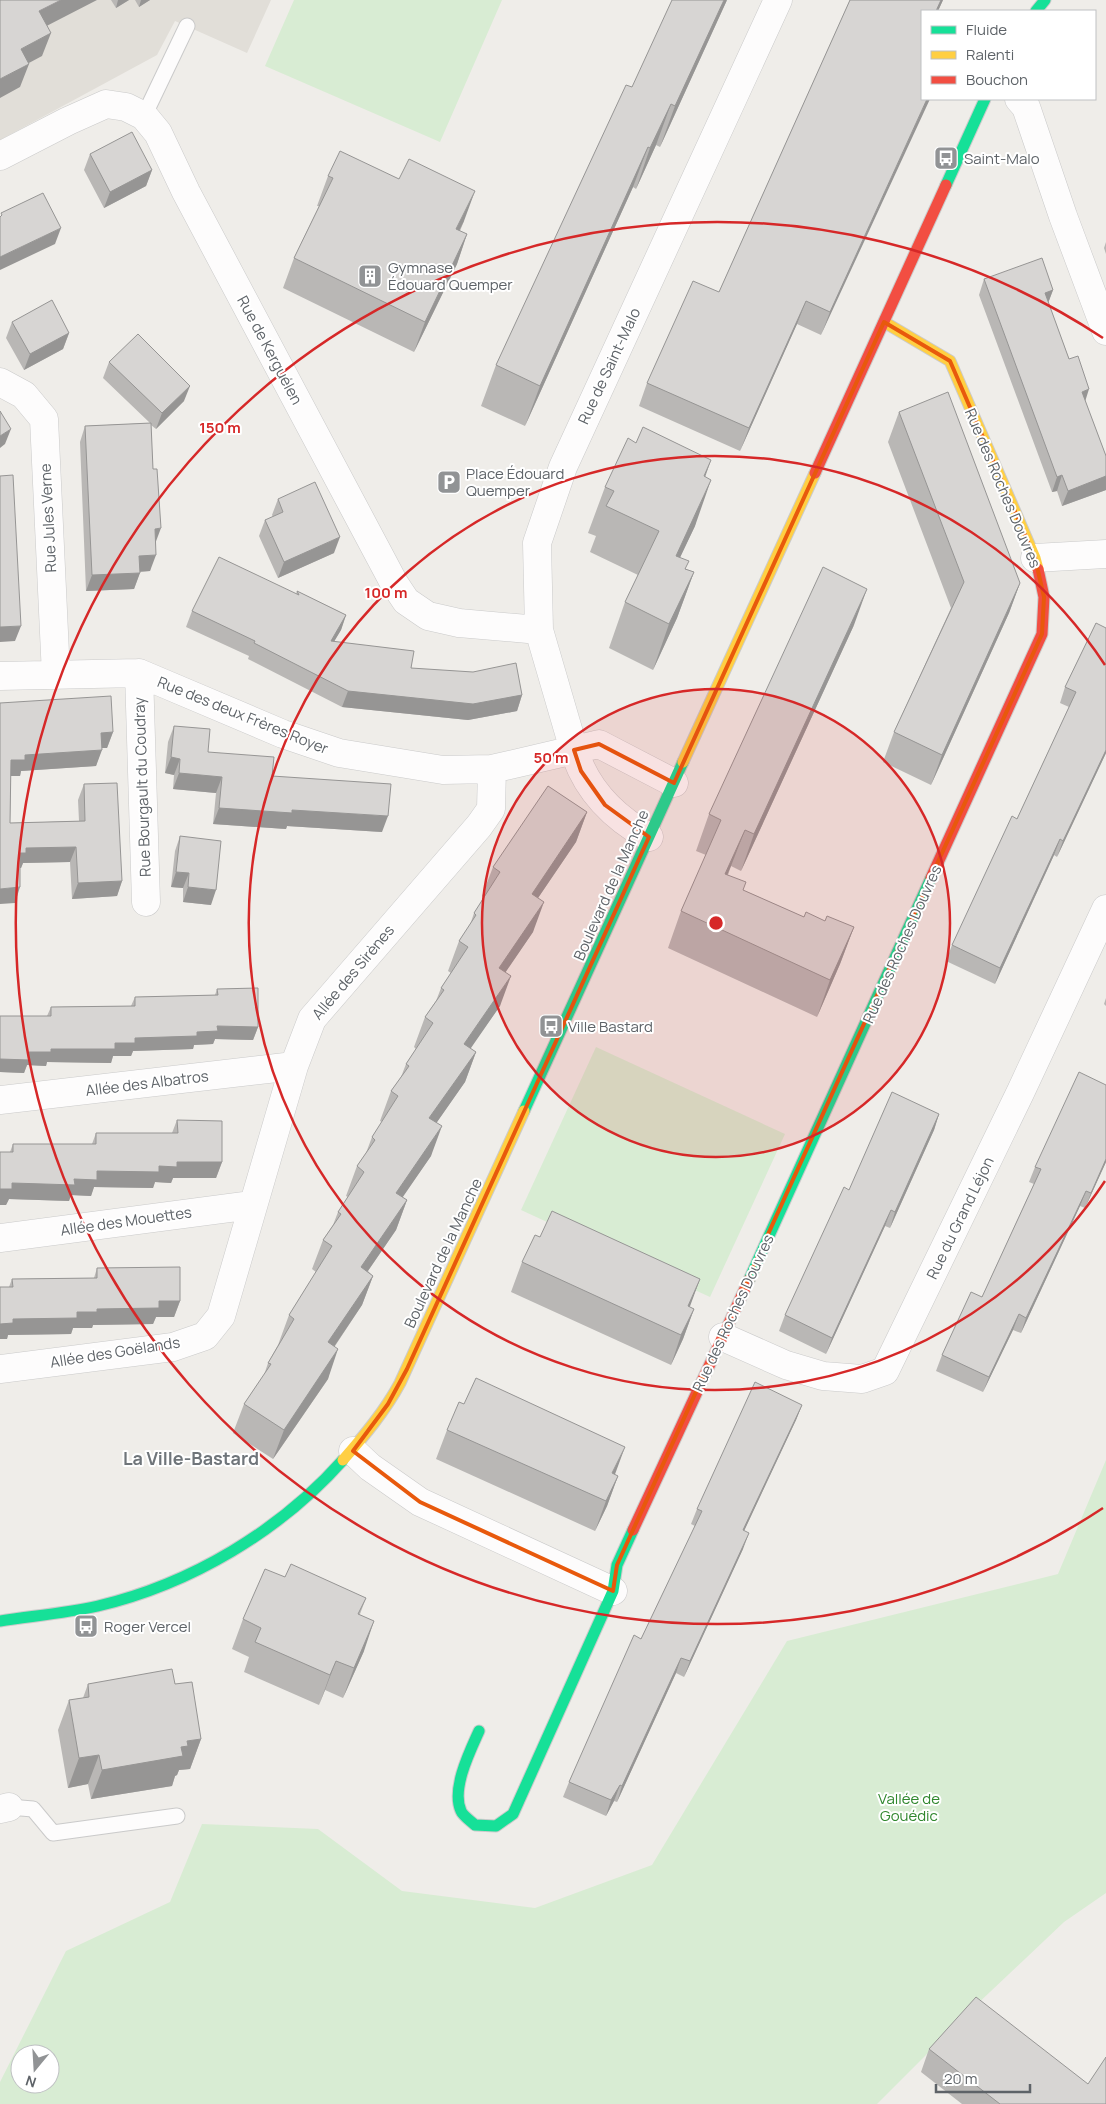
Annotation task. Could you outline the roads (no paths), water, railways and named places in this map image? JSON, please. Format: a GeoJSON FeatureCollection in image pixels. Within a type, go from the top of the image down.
{"type":"FeatureCollection","features":[{"type":"Feature","properties":{"kind":"street","name":"Rue de Saint-Malo"},"geometry":{"type":"LineString","coordinates":[[649,837],[629,826],[605,805],[580,771],[539,630],[538,543],[563,467],[778,0]]}},
{"type":"Feature","properties":{"kind":"street"},"geometry":{"type":"LineString","coordinates":[[1037,10],[1045,0]]}},
{"type":"Feature","properties":{"kind":"street","name":"Boulevard de la Manche"},"geometry":{"type":"LineString","coordinates":[[0,1621],[112,1602],[160,1587],[206,1567],[257,1536],[310,1496],[353,1452],[388,1404],[407,1368],[985,100]]}},
{"type":"Feature","properties":{"kind":"street"},"geometry":{"type":"LineString","coordinates":[[1020,100],[1026,107],[1062,216],[1106,331]]}},
{"type":"Feature","properties":{"kind":"street","name":"Rue de Kerguélen"},"geometry":{"type":"LineString","coordinates":[[0,156],[106,104],[126,107],[144,116],[158,133],[186,192],[394,583],[406,601],[428,616],[459,622],[539,630]]}},
{"type":"Feature","properties":{"kind":"street","name":"Rue des Roches Douvres"},"geometry":{"type":"LineString","coordinates":[[479,1731],[465,1763],[458,1794],[461,1812],[475,1825],[496,1826],[514,1814],[537,1765],[613,1591],[617,1565],[723,1337],[1042,634],[1044,598],[1036,558],[950,361],[884,322]]}},
{"type":"Feature","properties":{"kind":"street","name":"Rue Jules Verne"},"geometry":{"type":"LineString","coordinates":[[0,382],[24,395],[44,419],[56,675]]}},
{"type":"Feature","properties":{"kind":"street"},"geometry":{"type":"LineString","coordinates":[[1036,558],[1106,554]]}},
{"type":"Feature","properties":{"kind":"street","name":"Rue des deux Frères Royer"},"geometry":{"type":"LineString","coordinates":[[0,676],[139,672],[284,734],[339,753],[443,770],[492,769],[599,744],[674,783]]}},
{"type":"Feature","properties":{"kind":"street","name":"Rue Bourgault du Coudray"},"geometry":{"type":"LineString","coordinates":[[139,672],[146,902]]}},
{"type":"Feature","properties":{"kind":"street","name":"Allée des Sirènes"},"geometry":{"type":"LineString","coordinates":[[221,1316],[294,1066],[312,1019],[472,834],[491,809],[492,769]]}},
{"type":"Feature","properties":{"kind":"street","name":"Rue du Grand Léjon"},"geometry":{"type":"LineString","coordinates":[[723,1337],[786,1365],[822,1376],[862,1379],[885,1371],[1021,1091],[1106,909]]}},
{"type":"Feature","properties":{"kind":"street","name":"Allée des Albatros"},"geometry":{"type":"LineString","coordinates":[[0,1100],[294,1066]]}},
{"type":"Feature","properties":{"kind":"street","name":"Allée des Mouettes"},"geometry":{"type":"LineString","coordinates":[[0,1238],[252,1205]]}},
{"type":"Feature","properties":{"kind":"street","name":"Allée des Goëlands"},"geometry":{"type":"LineString","coordinates":[[0,1369],[173,1346],[204,1336],[221,1316]]}},
{"type":"Feature","properties":{"kind":"street"},"geometry":{"type":"LineString","coordinates":[[353,1452],[370,1467],[420,1502],[613,1591]]}},
{"type":"Feature","properties":{"kind":"lane"},"geometry":{"type":"LineString","coordinates":[[144,116],[187,26]]}},
{"type":"Feature","properties":{"kind":"lane"},"geometry":{"type":"LineString","coordinates":[[5,1808],[33,1809],[53,1833],[177,1816]]}},
{"type":"Feature","properties":{"kind":"place","name":"Saint-Malo"},"geometry":{"type":"Point","coordinates":[946,158]}},
{"type":"Feature","properties":{"kind":"place","name":"Gymnase Édouard Quemper"},"geometry":{"type":"Point","coordinates":[370,276]}},
{"type":"Feature","properties":{"kind":"place","name":"Place Édouard Quemper"},"geometry":{"type":"Point","coordinates":[449,482]}},
{"type":"Feature","properties":{"kind":"place","name":"Ville Bastard"},"geometry":{"type":"Point","coordinates":[551,1026]}},
{"type":"Feature","properties":{"kind":"place","name":"Roger Vercel"},"geometry":{"type":"Point","coordinates":[86,1626]}},
{"type":"Feature","properties":{"kind":"district","name":"La Ville-Bastard"},"geometry":{"type":"Point","coordinates":[191,1458]}},
{"type":"Feature","properties":{"kind":"park label","name":"Vallée de Gouédic"},"geometry":{"type":"Point","coordinates":[909,1806]}}]}
